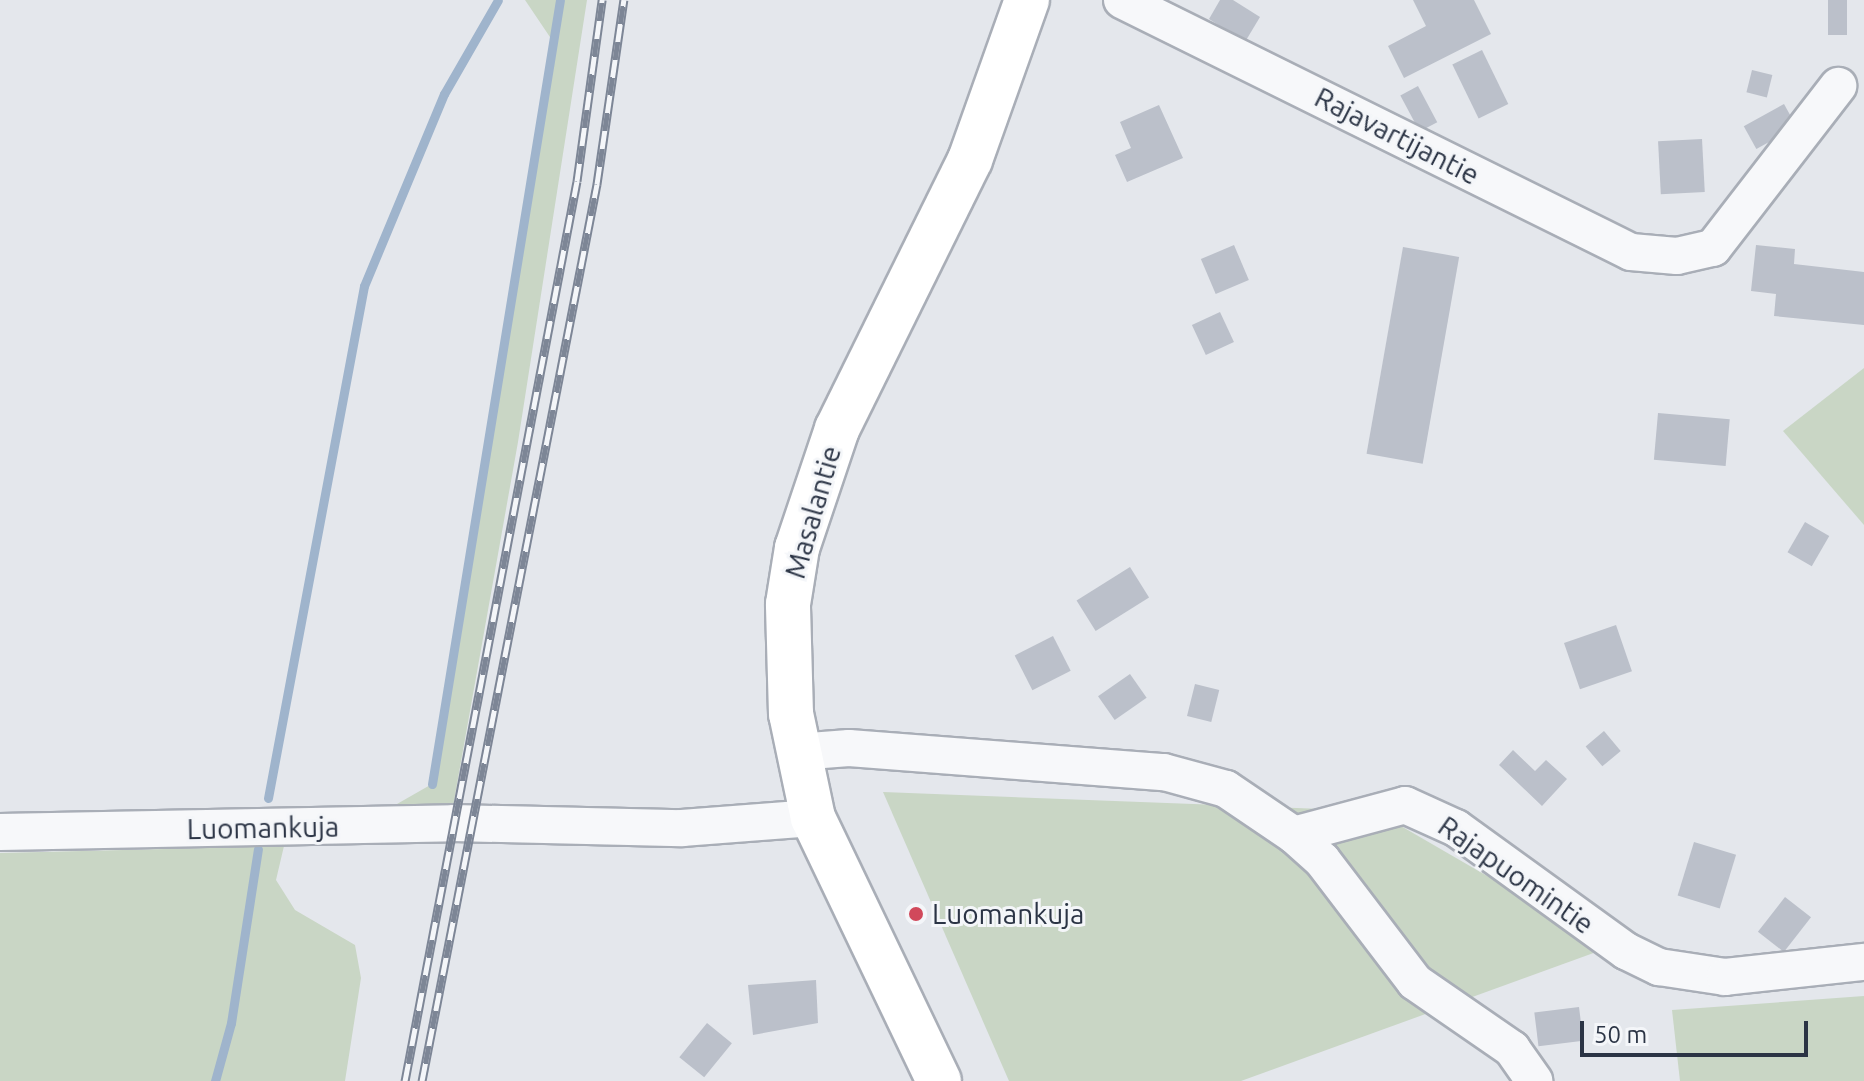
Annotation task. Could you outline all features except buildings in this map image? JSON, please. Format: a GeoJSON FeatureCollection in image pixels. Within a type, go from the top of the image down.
{"type":"FeatureCollection","features":[{"type":"Feature","properties":{"kind":"street","name":"Masalantie"},"geometry":{"type":"LineString","coordinates":[[939,1081],[813,818],[797,752],[788,604],[816,483],[837,429],[970,160],[1027,0]]}},
{"type":"Feature","properties":{"kind":"street","name":"Rajavartijantie"},"geometry":{"type":"LineString","coordinates":[[1122,0],[1631,252],[1677,256],[1713,248],[1838,86]]}},
{"type":"Feature","properties":{"kind":"street"},"geometry":{"type":"LineString","coordinates":[[797,752],[849,748],[1164,772],[1226,789],[1294,835],[1322,860],[1415,982],[1512,1049],[1534,1081]]}},
{"type":"Feature","properties":{"kind":"street","name":"Rajapuomintie"},"geometry":{"type":"LineString","coordinates":[[1294,835],[1405,805],[1456,828],[1626,951],[1659,967],[1725,977],[1864,962]]}},
{"type":"Feature","properties":{"kind":"street","name":"Luomankuja"},"geometry":{"type":"LineString","coordinates":[[0,832],[454,823],[682,828],[813,818]]}},
{"type":"Feature","properties":{"kind":"green space"},"geometry":{"type":"Polygon","coordinates":[[[525,0],[587,0],[518,442],[452,812],[397,804],[432,784],[556,46],[525,0]]]}},
{"type":"Feature","properties":{"kind":"green space"},"geometry":{"type":"Polygon","coordinates":[[[1864,368],[1864,525],[1783,431],[1864,368]]]}},
{"type":"Feature","properties":{"kind":"green space"},"geometry":{"type":"Polygon","coordinates":[[[883,792],[1375,811],[1610,947],[1241,1081],[1009,1081],[883,792]]]}},
{"type":"Feature","properties":{"kind":"green space"},"geometry":{"type":"Polygon","coordinates":[[[284,846],[276,880],[295,910],[355,945],[361,978],[345,1081],[0,1081],[0,853],[284,846]]]}},
{"type":"Feature","properties":{"kind":"green space"},"geometry":{"type":"Polygon","coordinates":[[[1864,996],[1864,1081],[1680,1081],[1672,1010],[1864,996]]]}},
{"type":"Feature","properties":{"kind":"waterway"},"geometry":{"type":"LineString","coordinates":[[268,798],[364,286],[444,94],[498,0]]}},
{"type":"Feature","properties":{"kind":"waterway"},"geometry":{"type":"LineString","coordinates":[[432,784],[560,0]]}},
{"type":"Feature","properties":{"kind":"waterway"},"geometry":{"type":"LineString","coordinates":[[215,1081],[231,1023],[258,849]]}},
{"type":"Feature","properties":{"kind":"railway"},"geometry":{"type":"LineString","coordinates":[[405,1081],[577,181],[602,0]]}},
{"type":"Feature","properties":{"kind":"railway"},"geometry":{"type":"LineString","coordinates":[[422,1081],[597,184],[624,0]]}},
{"type":"Feature","properties":{"kind":"place","name":"Luomankuja"},"geometry":{"type":"Point","coordinates":[916,914]}}]}
